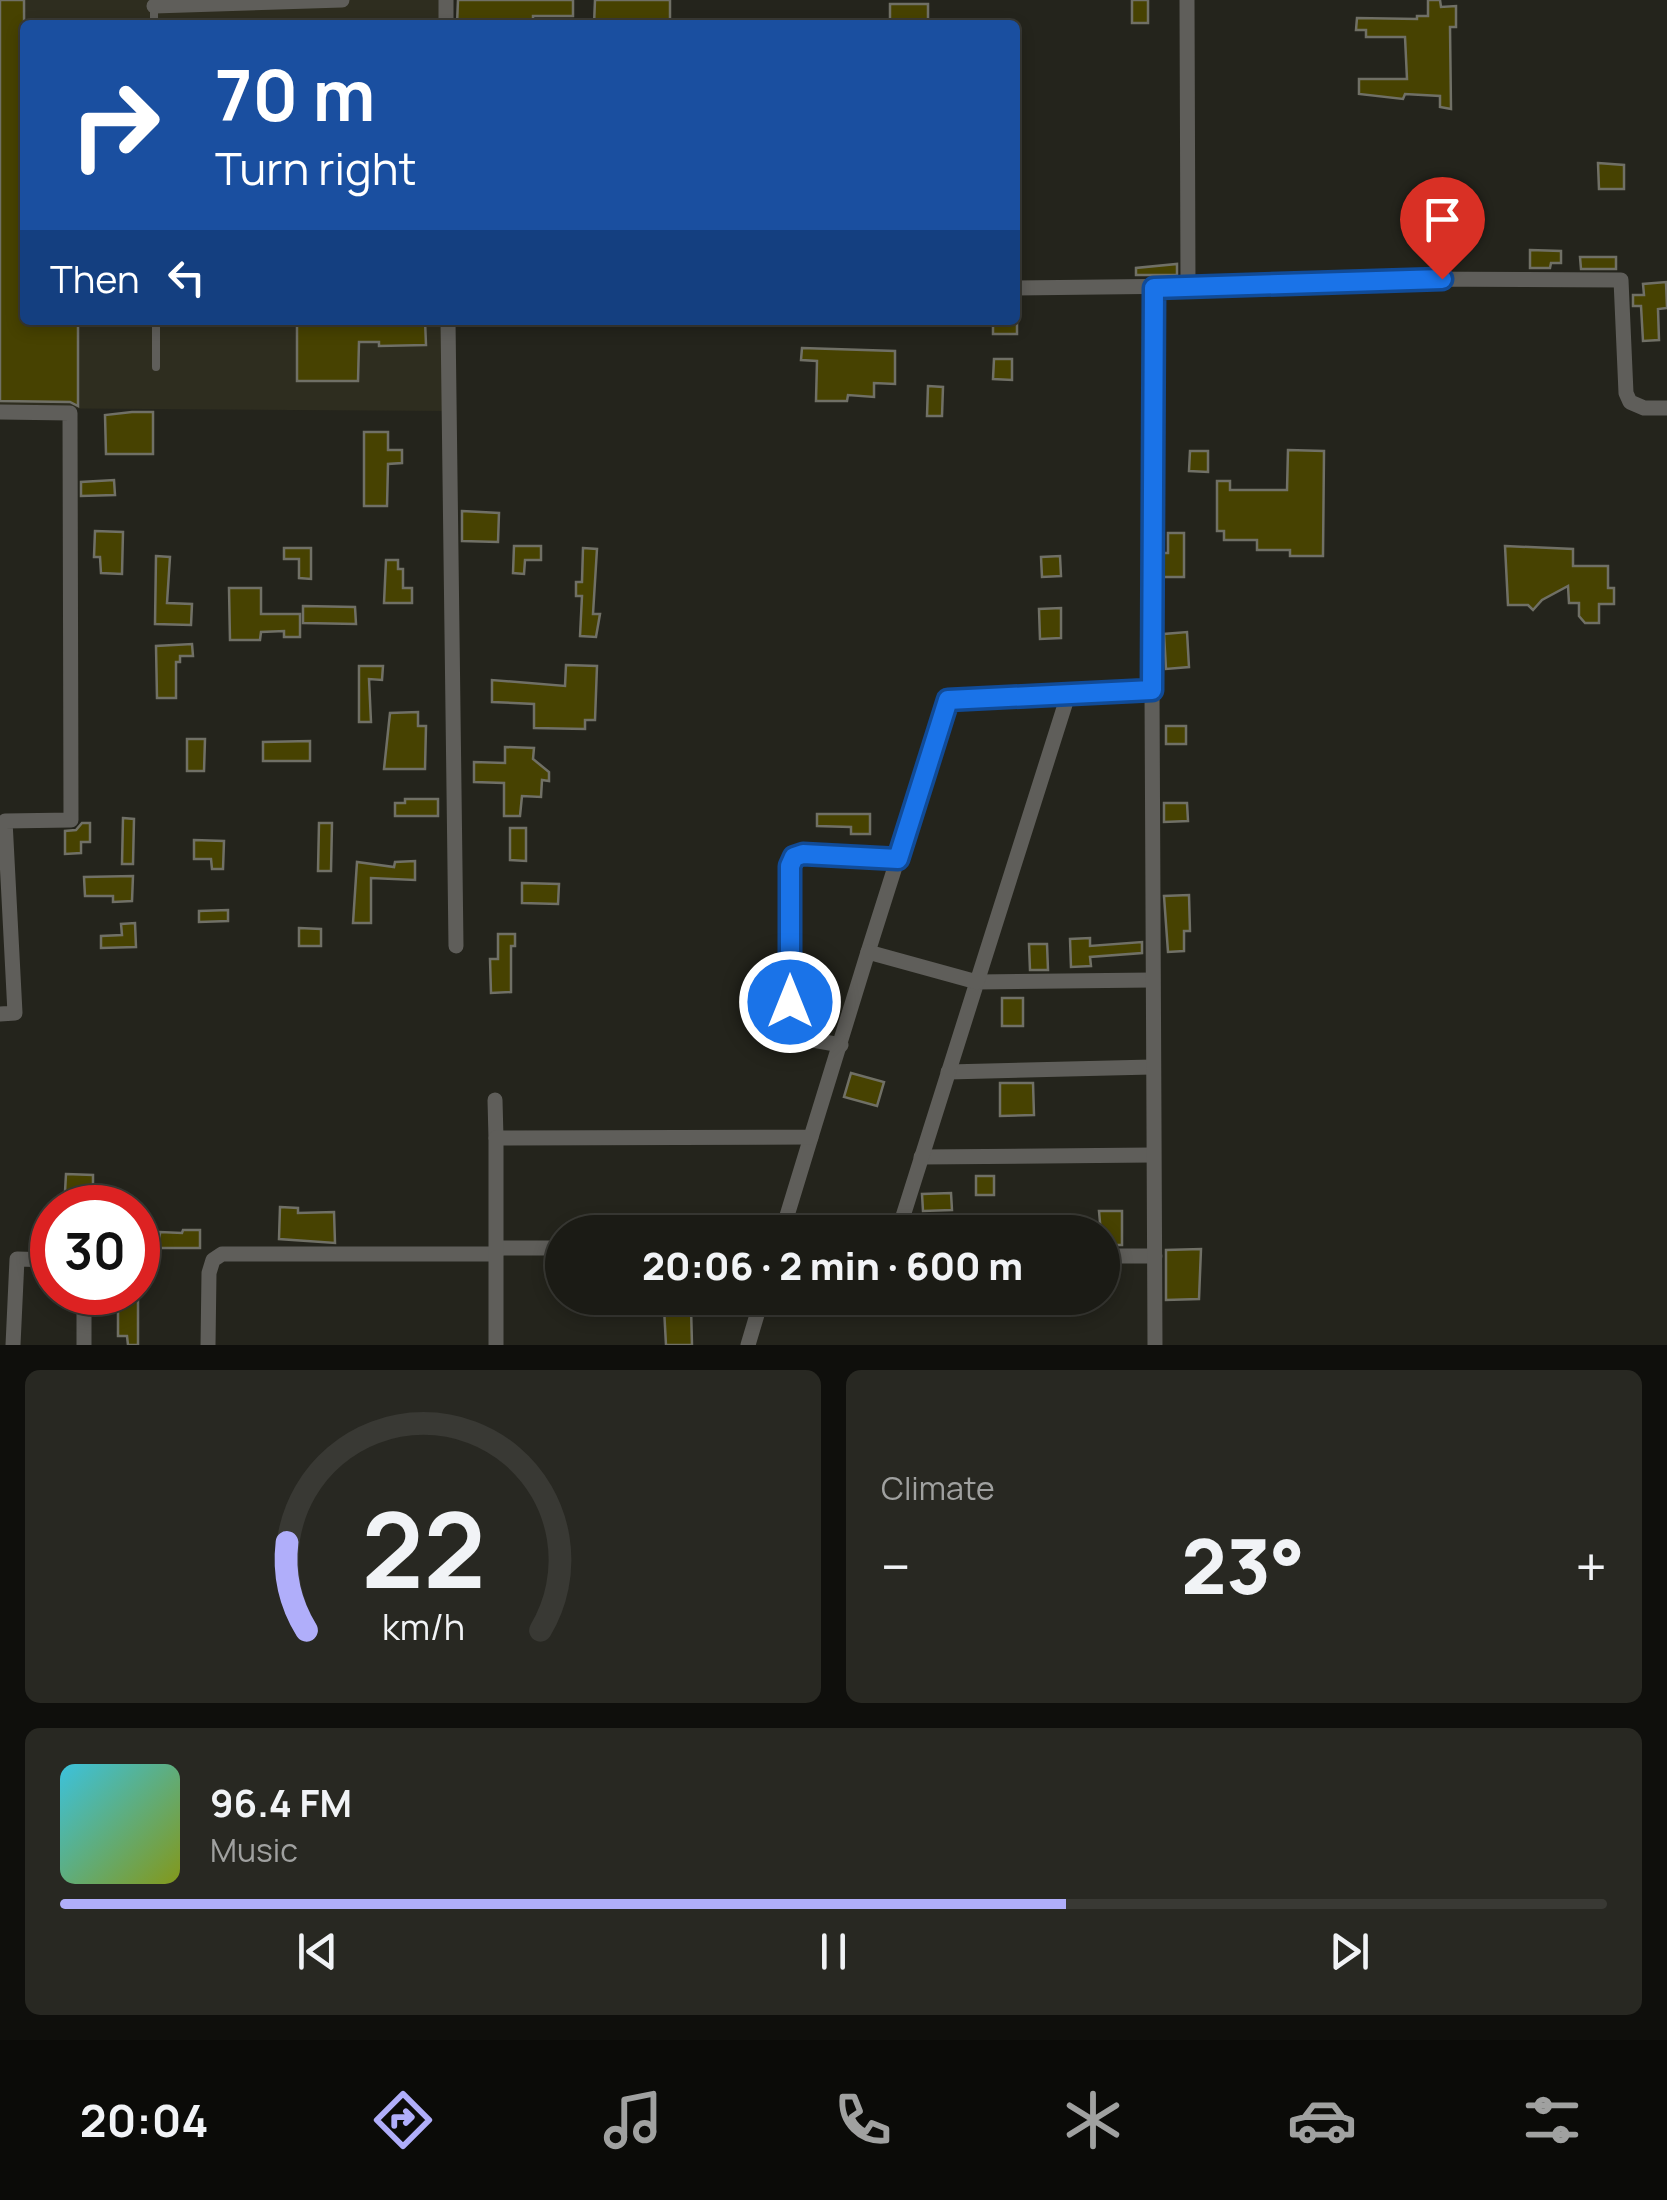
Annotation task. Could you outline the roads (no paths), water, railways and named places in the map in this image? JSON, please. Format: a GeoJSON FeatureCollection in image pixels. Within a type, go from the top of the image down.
{"type":"FeatureCollection","features":[{"type":"Feature","properties":{"kind":"street"},"geometry":{"type":"LineString","coordinates":[[154,3],[342,0]]}},
{"type":"Feature","properties":{"kind":"street"},"geometry":{"type":"LineString","coordinates":[[1187,0],[1188,286]]}},
{"type":"Feature","properties":{"kind":"street"},"geometry":{"type":"LineString","coordinates":[[1020,288],[1154,288],[1407,279],[1621,280],[1626,393],[1630,402],[1644,408],[1667,408]]}},
{"type":"Feature","properties":{"kind":"street"},"geometry":{"type":"LineString","coordinates":[[1154,288],[1155,1345]]}},
{"type":"Feature","properties":{"kind":"street"},"geometry":{"type":"LineString","coordinates":[[448,325],[456,946]]}},
{"type":"Feature","properties":{"kind":"street"},"geometry":{"type":"LineString","coordinates":[[0,412],[70,413],[71,820],[5,822],[15,1013],[0,1014]]}},
{"type":"Feature","properties":{"kind":"street"},"geometry":{"type":"LineString","coordinates":[[787,1215],[948,700],[1152,690]]}},
{"type":"Feature","properties":{"kind":"street"},"geometry":{"type":"LineString","coordinates":[[903,1215],[1069,692]]}},
{"type":"Feature","properties":{"kind":"street"},"geometry":{"type":"LineString","coordinates":[[842,1046],[790,1036],[790,866],[794,857],[803,854],[898,859]]}},
{"type":"Feature","properties":{"kind":"street"},"geometry":{"type":"LineString","coordinates":[[868,952],[976,982],[1152,980]]}},
{"type":"Feature","properties":{"kind":"street"},"geometry":{"type":"LineString","coordinates":[[948,1072],[1152,1067]]}},
{"type":"Feature","properties":{"kind":"street"},"geometry":{"type":"LineString","coordinates":[[495,1100],[496,1345]]}},
{"type":"Feature","properties":{"kind":"street"},"geometry":{"type":"LineString","coordinates":[[496,1138],[811,1137]]}},
{"type":"Feature","properties":{"kind":"street"},"geometry":{"type":"LineString","coordinates":[[921,1157],[1152,1155]]}},
{"type":"Feature","properties":{"kind":"street"},"geometry":{"type":"LineString","coordinates":[[208,1345],[209,1274],[212,1260],[222,1254],[545,1249]]}},
{"type":"Feature","properties":{"kind":"street"},"geometry":{"type":"LineString","coordinates":[[1120,1256],[1155,1256]]}},
{"type":"Feature","properties":{"kind":"street"},"geometry":{"type":"LineString","coordinates":[[13,1345],[16,1259],[30,1259]]}},
{"type":"Feature","properties":{"kind":"street"},"geometry":{"type":"LineString","coordinates":[[84,1315],[84,1345]]}},
{"type":"Feature","properties":{"kind":"street"},"geometry":{"type":"LineString","coordinates":[[748,1345],[757,1315]]}},
{"type":"Feature","properties":{"kind":"lane"},"geometry":{"type":"LineString","coordinates":[[156,325],[156,367]]}}]}
